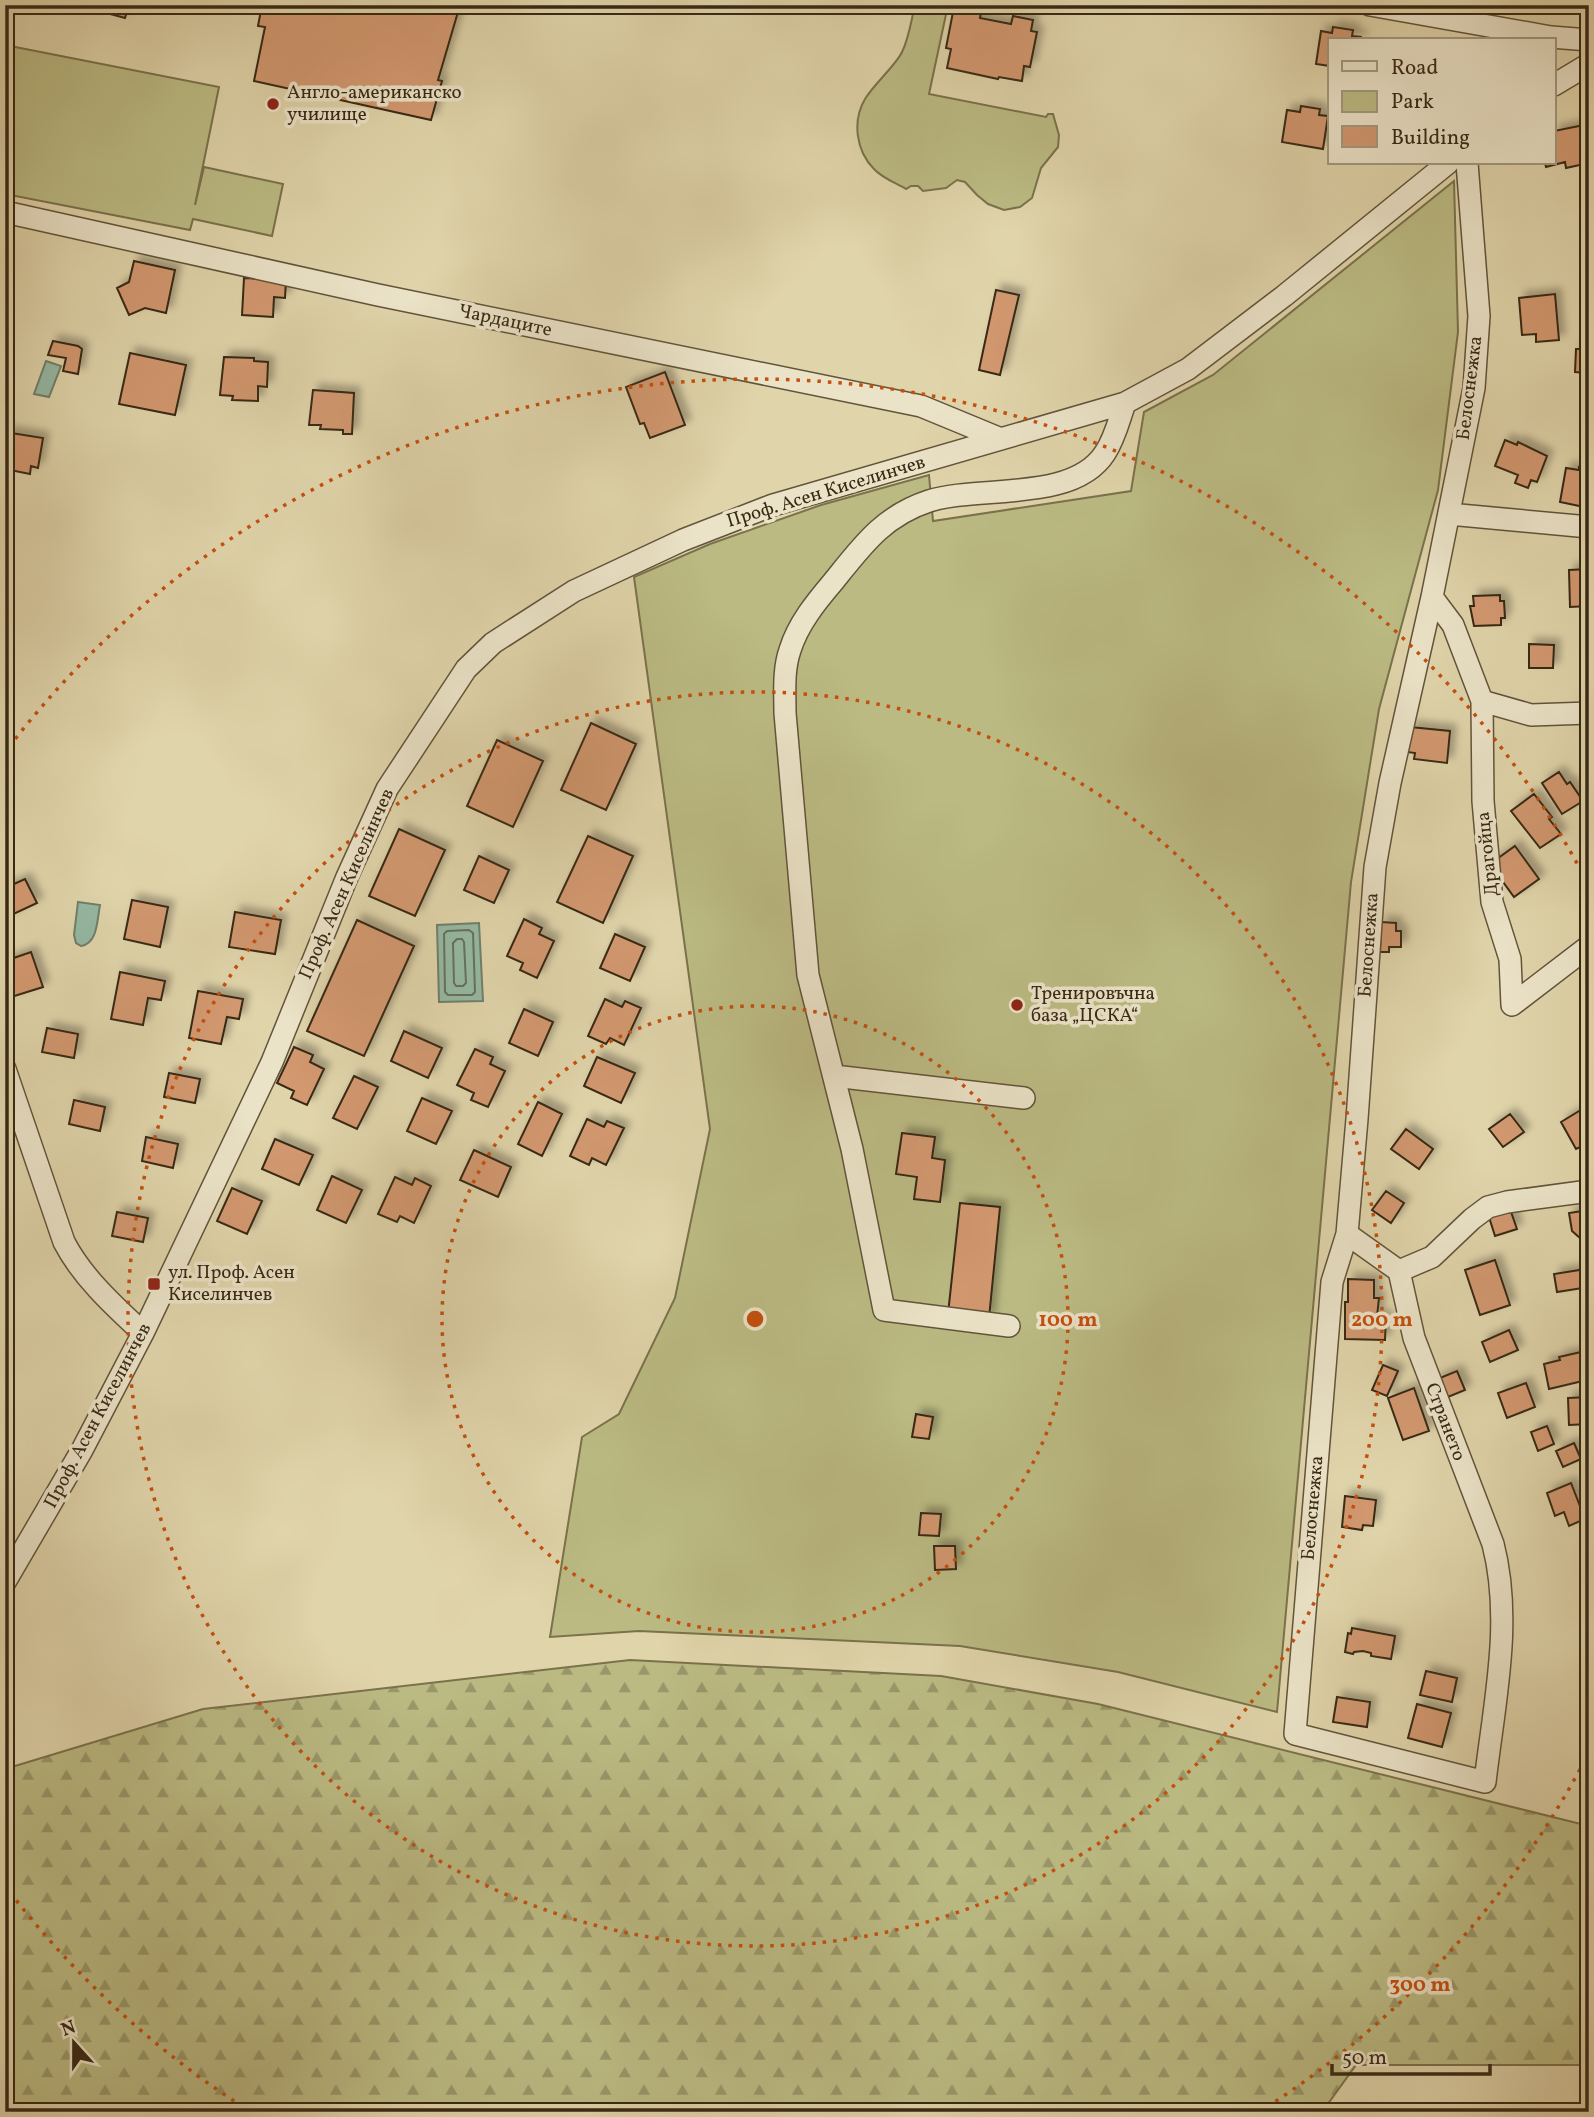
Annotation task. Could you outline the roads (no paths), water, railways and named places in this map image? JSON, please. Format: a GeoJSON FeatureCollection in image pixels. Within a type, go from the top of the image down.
{"type":"FeatureCollection","features":[{"type":"Feature","properties":{"kind":"street"},"geometry":{"type":"LineString","coordinates":[[1370,5],[1551,37],[1589,40]]}},
{"type":"Feature","properties":{"kind":"street"},"geometry":{"type":"LineString","coordinates":[[1556,84],[1589,64]]}},
{"type":"Feature","properties":{"kind":"street","name":"Проф. Асен Киселинчев"},"geometry":{"type":"LineString","coordinates":[[5,1582],[82,1450],[143,1333],[272,1062],[347,877],[387,789],[466,669],[494,643],[574,591],[682,540],[773,505],[1125,403],[1188,369],[1284,296],[1447,164]]}},
{"type":"Feature","properties":{"kind":"street","name":"Белоснежка"},"geometry":{"type":"LineString","coordinates":[[1467,164],[1479,316],[1474,388],[1432,597],[1390,783],[1375,867],[1347,1234],[1332,1282],[1295,1734],[1485,1782]]}},
{"type":"Feature","properties":{"kind":"street","name":"Чардаците"},"geometry":{"type":"LineString","coordinates":[[5,212],[378,295],[921,406],[1001,439]]}},
{"type":"Feature","properties":{"kind":"street"},"geometry":{"type":"LineString","coordinates":[[1009,1326],[884,1310],[868,1222],[808,975],[785,713],[785,678],[790,650],[805,618],[870,537],[887,521],[932,500],[1042,487],[1081,474],[1104,455],[1112,442],[1125,403]]}},
{"type":"Feature","properties":{"kind":"street"},"geometry":{"type":"LineString","coordinates":[[1449,514],[1589,527]]}},
{"type":"Feature","properties":{"kind":"street"},"geometry":{"type":"LineString","coordinates":[[1432,597],[1453,625],[1482,701],[1531,715],[1589,713]]}},
{"type":"Feature","properties":{"kind":"street","name":"Драгойца"},"geometry":{"type":"LineString","coordinates":[[1482,701],[1483,800],[1492,902],[1510,959],[1513,1005],[1589,946]]}},
{"type":"Feature","properties":{"kind":"street"},"geometry":{"type":"LineString","coordinates":[[5,1069],[64,1242],[73,1260],[143,1333]]}},
{"type":"Feature","properties":{"kind":"street"},"geometry":{"type":"LineString","coordinates":[[834,1076],[1024,1098]]}},
{"type":"Feature","properties":{"kind":"street"},"geometry":{"type":"LineString","coordinates":[[1347,1234],[1399,1271],[1432,1257],[1488,1207],[1589,1191]]}},
{"type":"Feature","properties":{"kind":"street","name":"Странето"},"geometry":{"type":"LineString","coordinates":[[1399,1271],[1414,1338],[1493,1544],[1500,1572],[1502,1637],[1485,1782]]}},
{"type":"Feature","properties":{"kind":"water"},"geometry":{"type":"Polygon","coordinates":[[[46,361],[61,366],[49,397],[34,394],[46,361]]]}},
{"type":"Feature","properties":{"kind":"water"},"geometry":{"type":"Polygon","coordinates":[[[78,902],[100,905],[94,936],[81,946],[76,943],[74,935],[78,902]]]}},
{"type":"Feature","properties":{"kind":"water"},"geometry":{"type":"Polygon","coordinates":[[[479,923],[483,1001],[439,1002],[437,925],[479,923]]]}},
{"type":"Feature","properties":{"kind":"place","name":"Англо-американско училище"},"geometry":{"type":"Point","coordinates":[273,104]}},
{"type":"Feature","properties":{"kind":"place","name":"Тренировъчна база „ЦСКА“"},"geometry":{"type":"Point","coordinates":[1017,1005]}},
{"type":"Feature","properties":{"kind":"place","name":"ул. Проф. Асен Киселинчев"},"geometry":{"type":"Point","coordinates":[154,1284]}}]}
